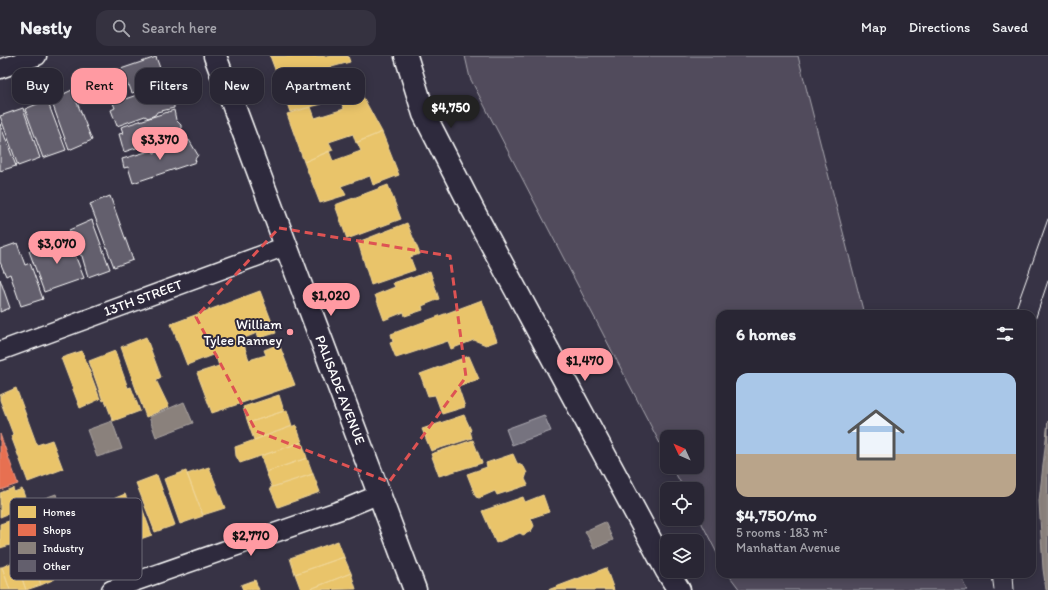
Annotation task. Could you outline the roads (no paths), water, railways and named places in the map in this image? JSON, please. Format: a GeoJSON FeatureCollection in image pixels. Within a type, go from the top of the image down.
{"type":"FeatureCollection","features":[{"type":"Feature","properties":{"kind":"main road","name":"PALISADE AVENUE"},"geometry":{"type":"LineString","coordinates":[[215,56],[415,590]]}},
{"type":"Feature","properties":{"kind":"main road"},"geometry":{"type":"LineString","coordinates":[[406,56],[424,114],[473,210],[660,558]]}},
{"type":"Feature","properties":{"kind":"main road"},"geometry":{"type":"LineString","coordinates":[[671,578],[679,590]]}},
{"type":"Feature","properties":{"kind":"street"},"geometry":{"type":"LineString","coordinates":[[0,69],[37,56]]}},
{"type":"Feature","properties":{"kind":"street","name":"13TH STREET"},"geometry":{"type":"LineString","coordinates":[[0,351],[286,246]]}},
{"type":"Feature","properties":{"kind":"street"},"geometry":{"type":"LineString","coordinates":[[142,579],[346,508],[380,494]]}},
{"type":"Feature","properties":{"kind":"street"},"geometry":{"type":"LineString","coordinates":[[111,590],[140,580]]}},
{"type":"Feature","properties":{"kind":"tram line"},"geometry":{"type":"LineString","coordinates":[[1015,310],[1048,219]]}},
{"type":"Feature","properties":{"kind":"tram line"},"geometry":{"type":"LineString","coordinates":[[1036,317],[1048,281]]}},
{"type":"Feature","properties":{"kind":"tram line"},"geometry":{"type":"LineString","coordinates":[[992,578],[994,590]]}},
{"type":"Feature","properties":{"kind":"tram line"},"geometry":{"type":"LineString","coordinates":[[1013,578],[1014,590]]}},
{"type":"Feature","properties":{"kind":"place","name":"William Tylee Ranney"},"geometry":{"type":"Point","coordinates":[290,332]}}]}
